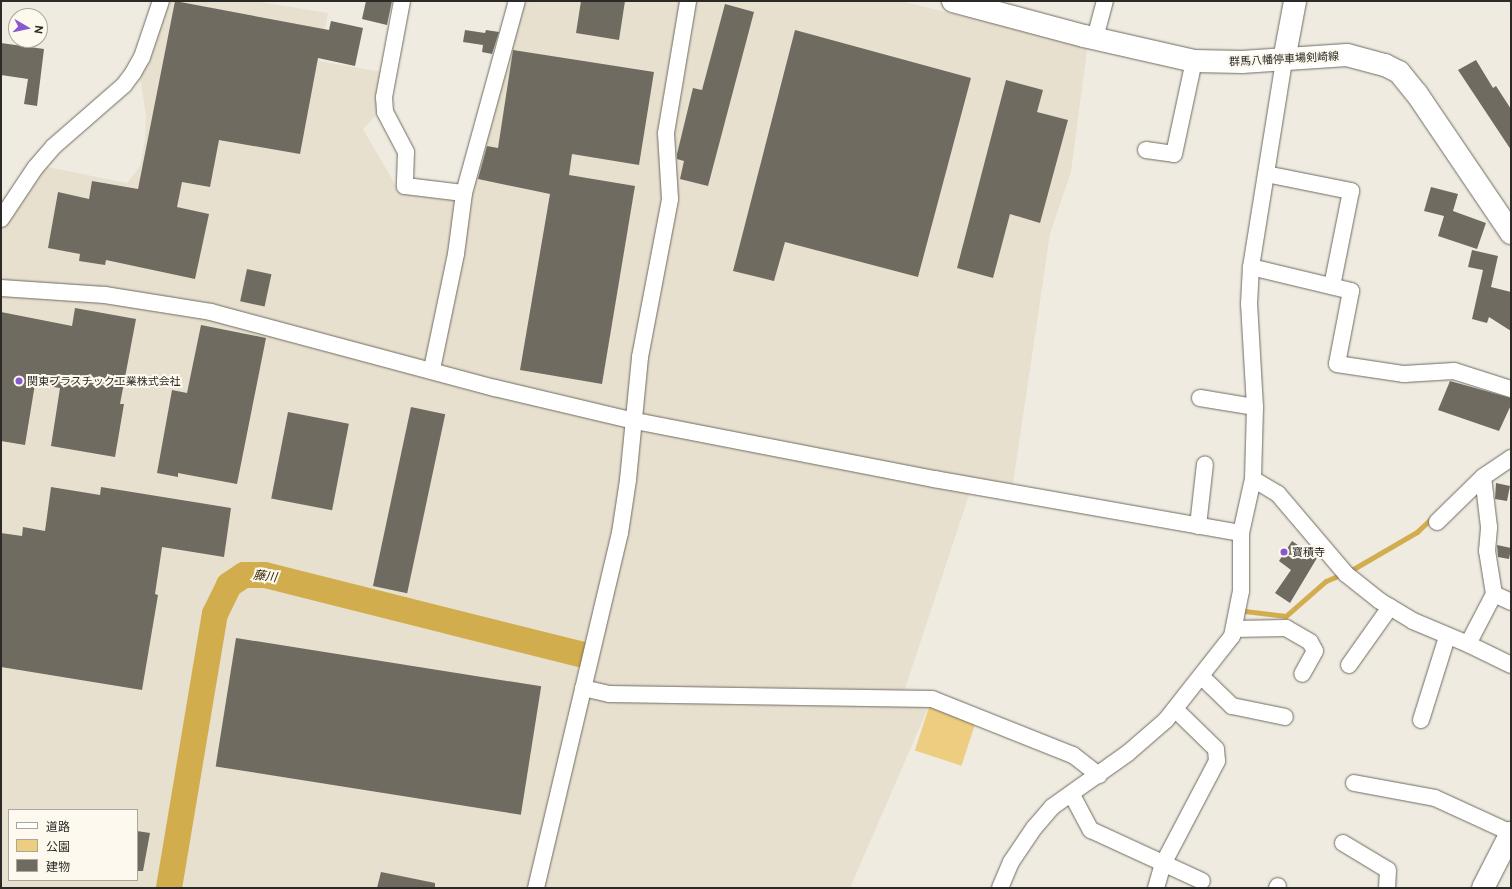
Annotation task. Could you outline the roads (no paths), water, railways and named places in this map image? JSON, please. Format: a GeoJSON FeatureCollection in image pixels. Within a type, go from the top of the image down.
{"type":"FeatureCollection","features":[{"type":"Feature","properties":{"kind":"main road"},"geometry":{"type":"LineString","coordinates":[[1284,60],[1295,1]]}},
{"type":"Feature","properties":{"kind":"main road","name":"群馬八幡停車場剣崎線"},"geometry":{"type":"LineString","coordinates":[[963,2],[1095,38],[1194,61],[1284,60],[1347,55],[1366,58],[1399,72],[1418,94],[1511,233]]}},
{"type":"Feature","properties":{"kind":"main road"},"geometry":{"type":"LineString","coordinates":[[1483,888],[1511,833]]}},
{"type":"Feature","properties":{"kind":"street"},"geometry":{"type":"LineString","coordinates":[[1,219],[35,168],[53,148],[124,84],[133,73],[142,57],[161,1]]}},
{"type":"Feature","properties":{"kind":"street"},"geometry":{"type":"LineString","coordinates":[[402,1],[384,97],[385,112],[406,152],[404,186],[464,193]]}},
{"type":"Feature","properties":{"kind":"street"},"geometry":{"type":"LineString","coordinates":[[432,369],[456,254],[464,193],[517,1]]}},
{"type":"Feature","properties":{"kind":"street"},"geometry":{"type":"LineString","coordinates":[[536,888],[620,533],[635,421],[640,357],[670,199],[666,133],[688,1]]}},
{"type":"Feature","properties":{"kind":"street"},"geometry":{"type":"LineString","coordinates":[[1095,38],[1105,1]]}},
{"type":"Feature","properties":{"kind":"street"},"geometry":{"type":"LineString","coordinates":[[1000,888],[1011,862],[1034,828],[1052,807],[1072,795],[1144,739],[1175,709],[1202,677],[1232,636],[1241,591],[1242,533],[1253,479],[1255,407],[1249,304],[1251,267],[1284,60]]}},
{"type":"Feature","properties":{"kind":"street"},"geometry":{"type":"LineString","coordinates":[[1146,150],[1174,154],[1194,61]]}},
{"type":"Feature","properties":{"kind":"street"},"geometry":{"type":"LineString","coordinates":[[1266,174],[1351,191],[1332,286]]}},
{"type":"Feature","properties":{"kind":"street"},"geometry":{"type":"LineString","coordinates":[[1251,267],[1351,291],[1337,364],[1404,374],[1454,371],[1511,389]]}},
{"type":"Feature","properties":{"kind":"street"},"geometry":{"type":"LineString","coordinates":[[1,288],[105,295],[211,312],[432,369],[495,388],[635,421],[934,479],[1242,533]]}},
{"type":"Feature","properties":{"kind":"street"},"geometry":{"type":"LineString","coordinates":[[1200,398],[1255,407]]}},
{"type":"Feature","properties":{"kind":"street"},"geometry":{"type":"LineString","coordinates":[[1437,522],[1483,478],[1511,458]]}},
{"type":"Feature","properties":{"kind":"street"},"geometry":{"type":"LineString","coordinates":[[1198,526],[1205,464]]}},
{"type":"Feature","properties":{"kind":"street"},"geometry":{"type":"LineString","coordinates":[[1468,644],[1494,594],[1487,551],[1489,527],[1483,478]]}},
{"type":"Feature","properties":{"kind":"street"},"geometry":{"type":"LineString","coordinates":[[1253,479],[1278,494],[1346,574],[1390,607],[1413,622],[1447,637],[1468,644],[1511,665]]}},
{"type":"Feature","properties":{"kind":"street"},"geometry":{"type":"LineString","coordinates":[[1494,594],[1511,602]]}},
{"type":"Feature","properties":{"kind":"street"},"geometry":{"type":"LineString","coordinates":[[1349,665],[1390,607]]}},
{"type":"Feature","properties":{"kind":"street"},"geometry":{"type":"LineString","coordinates":[[1234,629],[1286,628],[1310,642],[1315,651],[1302,674]]}},
{"type":"Feature","properties":{"kind":"street"},"geometry":{"type":"LineString","coordinates":[[1421,720],[1447,637]]}},
{"type":"Feature","properties":{"kind":"street"},"geometry":{"type":"LineString","coordinates":[[1202,677],[1232,706],[1285,717]]}},
{"type":"Feature","properties":{"kind":"street"},"geometry":{"type":"LineString","coordinates":[[583,688],[609,694],[932,699],[1073,755],[1098,775]]}},
{"type":"Feature","properties":{"kind":"street"},"geometry":{"type":"LineString","coordinates":[[1156,888],[1163,864],[1217,761],[1216,749],[1175,709]]}},
{"type":"Feature","properties":{"kind":"street"},"geometry":{"type":"LineString","coordinates":[[1354,783],[1435,798],[1511,833]]}},
{"type":"Feature","properties":{"kind":"street"},"geometry":{"type":"LineString","coordinates":[[1072,795],[1091,830],[1202,881]]}},
{"type":"Feature","properties":{"kind":"street"},"geometry":{"type":"LineString","coordinates":[[1343,843],[1388,870],[1387,888]]}},
{"type":"Feature","properties":{"kind":"waterway"},"geometry":{"type":"LineString","coordinates":[[1245,611],[1286,616],[1326,581],[1350,571],[1417,532],[1434,516]]}},
{"type":"Feature","properties":{"kind":"waterway","name":"藤川"},"geometry":{"type":"LineString","coordinates":[[169,888],[215,614],[229,585],[244,575],[265,575],[580,654]]}},
{"type":"Feature","properties":{"kind":"place","name":"関東プラスチック工業株式会社"},"geometry":{"type":"Point","coordinates":[19,381]}},
{"type":"Feature","properties":{"kind":"place","name":"寶積寺"},"geometry":{"type":"Point","coordinates":[1284,552]}}]}
